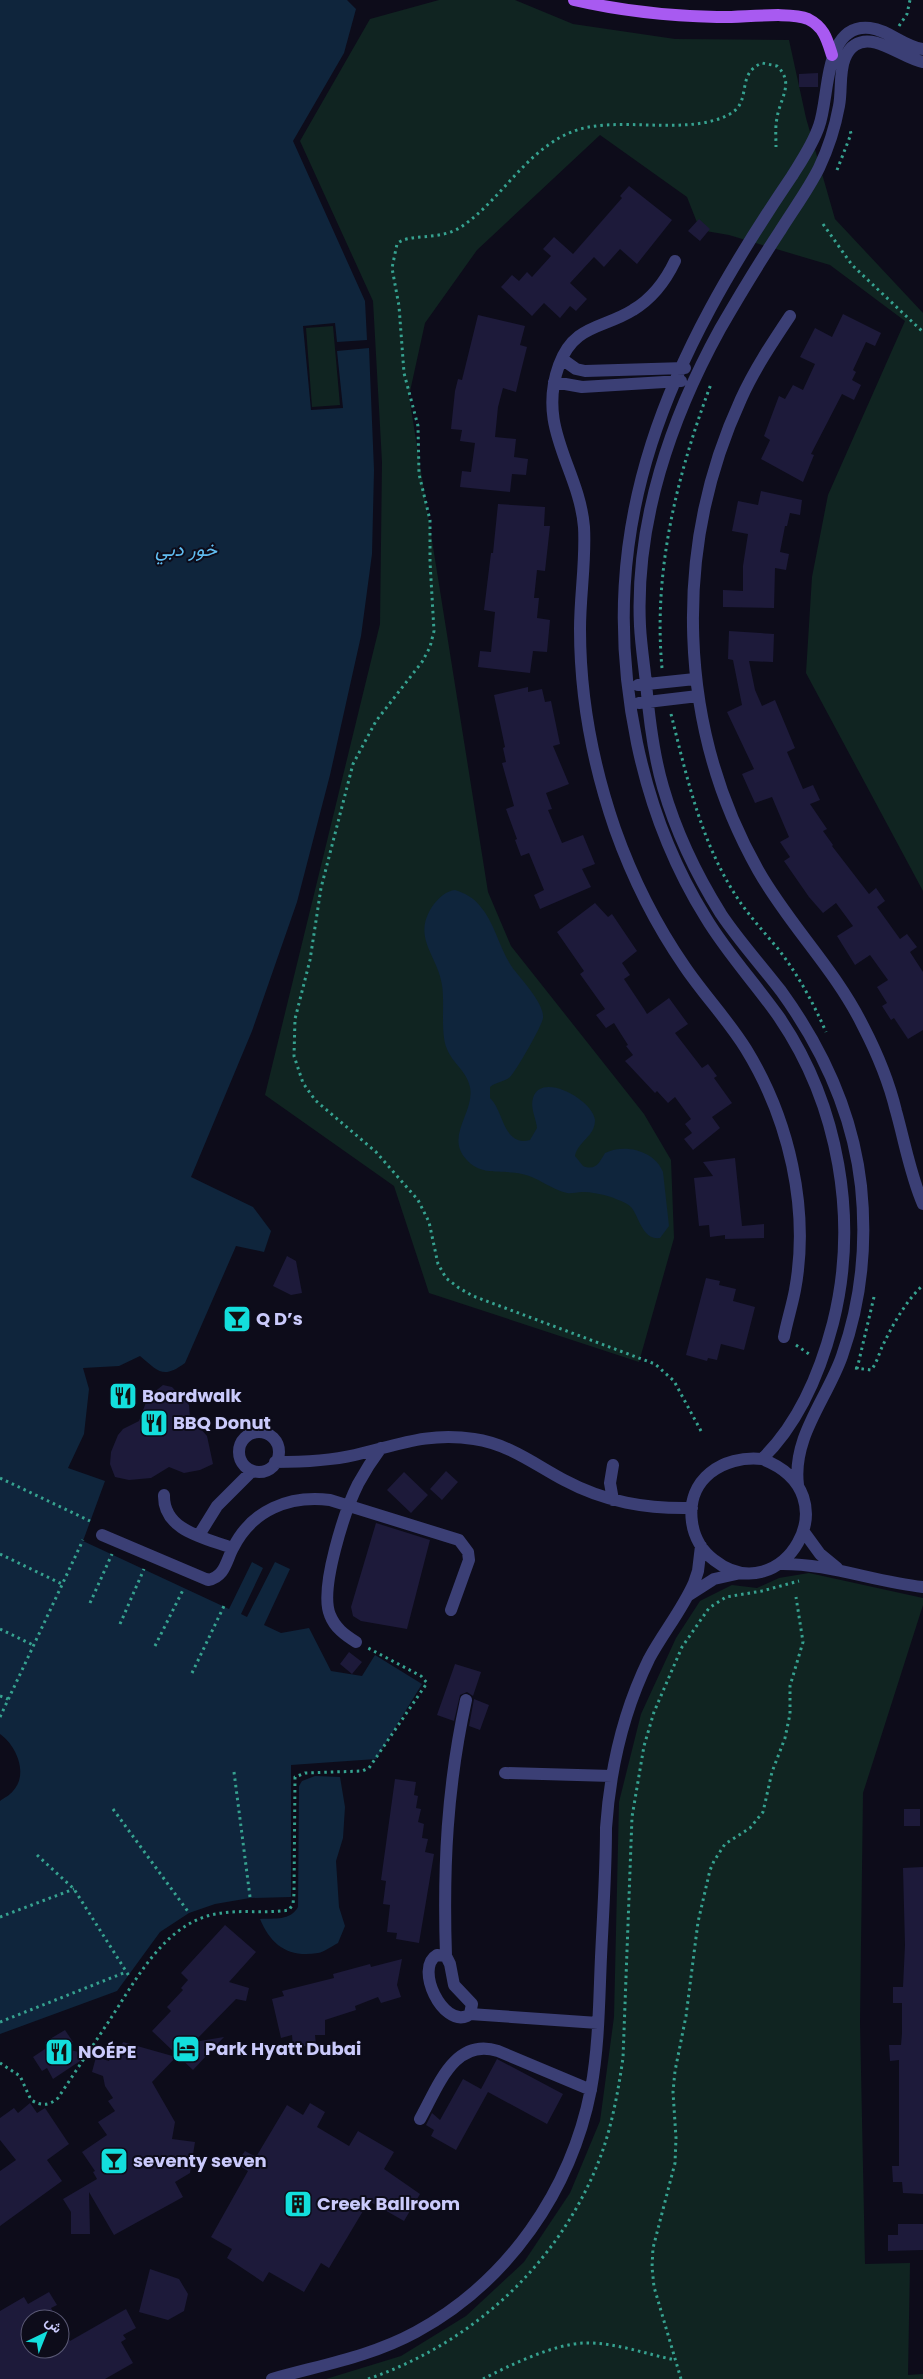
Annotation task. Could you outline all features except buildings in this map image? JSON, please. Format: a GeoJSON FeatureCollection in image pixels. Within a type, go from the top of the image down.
{"type":"FeatureCollection","features":[{"type":"Feature","properties":{"kind":"main road"},"geometry":{"type":"LineString","coordinates":[[574,0],[606,8],[659,15],[718,17],[794,16],[806,18],[818,25],[826,34],[832,55]]}},
{"type":"Feature","properties":{"kind":"lane"},"geometry":{"type":"LineString","coordinates":[[762,1459],[790,1426],[814,1380],[827,1345],[836,1308],[843,1262],[843,1195],[828,1121],[815,1085],[788,1032],[706,919],[683,877],[664,833],[648,788],[636,741],[629,686],[624,624],[625,574],[631,524],[650,446],[680,368],[724,281],[812,142],[824,108],[832,55],[837,44],[846,35],[857,29],[869,28],[892,37],[912,48],[923,49]]}},
{"type":"Feature","properties":{"kind":"lane"},"geometry":{"type":"LineString","coordinates":[[689,1595],[714,1579],[744,1572],[768,1570],[779,1564],[799,1545],[804,1532],[806,1508],[798,1485],[796,1472],[800,1445],[835,1372],[854,1313],[861,1271],[863,1228],[860,1184],[848,1125],[841,1100],[824,1060],[803,1023],[722,916],[698,875],[678,832],[663,786],[652,740],[640,622],[642,572],[648,523],[659,474],[674,427],[693,381],[761,260],[817,172],[829,144],[839,108],[843,64],[847,53],[855,45],[865,41],[875,41],[908,58],[923,62]]}},
{"type":"Feature","properties":{"kind":"lane"},"geometry":{"type":"LineString","coordinates":[[675,261],[667,277],[644,303],[630,313],[598,324],[583,333],[562,358],[554,382],[553,418],[556,436],[580,502],[584,528],[580,630],[582,681],[589,732],[600,781],[628,862],[658,923],[685,967],[745,1048],[769,1092],[786,1139],[796,1188],[800,1238],[796,1288],[784,1337]]}},
{"type":"Feature","properties":{"kind":"lane"},"geometry":{"type":"LineString","coordinates":[[790,316],[763,356],[741,398],[722,443],[708,489],[698,536],[693,583],[692,631],[695,679],[709,750],[737,828],[758,870],[782,909],[838,984],[862,1024],[882,1066],[896,1111],[906,1157],[923,1204]]}},
{"type":"Feature","properties":{"kind":"lane"},"geometry":{"type":"LineString","coordinates":[[562,358],[576,369],[585,371],[700,367]]}},
{"type":"Feature","properties":{"kind":"lane"},"geometry":{"type":"LineString","coordinates":[[554,382],[582,387],[693,381]]}},
{"type":"Feature","properties":{"kind":"lane"},"geometry":{"type":"LineString","coordinates":[[629,686],[695,679]]}},
{"type":"Feature","properties":{"kind":"lane"},"geometry":{"type":"LineString","coordinates":[[632,704],[698,696]]}},
{"type":"Feature","properties":{"kind":"lane"},"geometry":{"type":"LineString","coordinates":[[788,1032],[803,1023]]}},
{"type":"Feature","properties":{"kind":"lane"},"geometry":{"type":"LineString","coordinates":[[276,1462],[278,1449],[276,1443],[266,1434],[252,1434],[242,1442],[239,1455],[246,1467],[252,1471],[265,1471],[276,1462],[329,1460],[428,1437],[476,1439],[522,1454],[581,1489],[612,1500],[645,1507],[692,1508]]}},
{"type":"Feature","properties":{"kind":"lane"},"geometry":{"type":"LineString","coordinates":[[356,1642],[336,1626],[329,1614],[326,1601],[327,1584],[349,1506],[368,1466],[381,1448]]}},
{"type":"Feature","properties":{"kind":"lane"},"geometry":{"type":"LineString","coordinates":[[744,1572],[719,1564],[701,1546],[695,1534],[692,1508],[695,1494],[711,1472],[735,1460],[762,1459],[782,1469],[798,1485]]}},
{"type":"Feature","properties":{"kind":"lane"},"geometry":{"type":"LineString","coordinates":[[612,1500],[610,1483],[613,1465]]}},
{"type":"Feature","properties":{"kind":"lane"},"geometry":{"type":"LineString","coordinates":[[199,1535],[217,1506],[252,1471]]}},
{"type":"Feature","properties":{"kind":"lane"},"geometry":{"type":"LineString","coordinates":[[164,1496],[166,1513],[177,1526],[232,1548]]}},
{"type":"Feature","properties":{"kind":"lane"},"geometry":{"type":"LineString","coordinates":[[102,1535],[208,1580],[220,1575],[232,1548],[252,1521],[280,1503],[296,1499],[314,1498],[349,1506],[452,1537],[465,1545],[468,1552],[468,1568],[451,1610]]}},
{"type":"Feature","properties":{"kind":"lane"},"geometry":{"type":"LineString","coordinates":[[804,1532],[820,1554],[841,1570]]}},
{"type":"Feature","properties":{"kind":"lane"},"geometry":{"type":"LineString","coordinates":[[272,2379],[356,2358],[386,2346],[444,2315],[494,2274],[535,2224],[551,2199],[572,2153],[591,2090],[598,2023],[606,1828],[612,1776],[618,1746],[637,1687],[664,1632],[689,1595],[698,1571],[701,1546]]}},
{"type":"Feature","properties":{"kind":"lane"},"geometry":{"type":"LineString","coordinates":[[779,1564],[810,1565],[841,1570],[874,1579],[923,1587]]}},
{"type":"Feature","properties":{"kind":"lane"},"geometry":{"type":"LineString","coordinates":[[466,1700],[457,1742],[446,1827],[444,1870],[446,1956],[450,1964],[454,1985],[472,2004],[470,2014]]}},
{"type":"Feature","properties":{"kind":"lane"},"geometry":{"type":"LineString","coordinates":[[505,1773],[612,1776]]}},
{"type":"Feature","properties":{"kind":"lane"},"geometry":{"type":"LineString","coordinates":[[446,1956],[437,1955],[430,1961],[429,1976],[434,1995],[447,2012],[456,2017],[463,2018],[470,2014],[598,2023]]}},
{"type":"Feature","properties":{"kind":"lane"},"geometry":{"type":"LineString","coordinates":[[420,2118],[457,2058],[477,2048],[498,2052],[591,2090]]}},
{"type":"Feature","properties":{"kind":"path"},"geometry":{"type":"LineString","coordinates":[[892,37],[907,14],[910,0]]}},
{"type":"Feature","properties":{"kind":"path"},"geometry":{"type":"LineString","coordinates":[[702,1431],[674,1381],[655,1364],[473,1296],[446,1278],[438,1264],[429,1222],[418,1200],[376,1152],[315,1100],[297,1070],[293,1038],[295,1019],[310,960],[327,863],[353,764],[376,722],[422,662],[430,647],[434,631],[430,562],[430,520],[419,474],[418,426],[404,373],[399,306],[392,268],[397,244],[406,237],[436,237],[460,228],[488,204],[525,164],[569,132],[603,126],[708,122],[731,113],[742,99],[745,78],[749,71],[762,63],[777,66],[787,79],[787,87],[776,120],[776,147]]}},
{"type":"Feature","properties":{"kind":"path"},"geometry":{"type":"LineString","coordinates":[[834,174],[851,134],[849,120],[839,108]]}},
{"type":"Feature","properties":{"kind":"path"},"geometry":{"type":"LineString","coordinates":[[823,224],[852,265],[923,332]]}},
{"type":"Feature","properties":{"kind":"path"},"geometry":{"type":"LineString","coordinates":[[664,682],[659,617],[663,563],[686,461],[713,378]]}},
{"type":"Feature","properties":{"kind":"path"},"geometry":{"type":"LineString","coordinates":[[667,700],[698,818],[713,853],[738,900],[779,950],[804,986],[830,1040]]}},
{"type":"Feature","properties":{"kind":"path"},"geometry":{"type":"LineString","coordinates":[[856,1369],[872,1310],[874,1293]]}},
{"type":"Feature","properties":{"kind":"path"},"geometry":{"type":"LineString","coordinates":[[0,1478],[90,1521]]}},
{"type":"Feature","properties":{"kind":"path"},"geometry":{"type":"LineString","coordinates":[[0,1717],[83,1540]]}},
{"type":"Feature","properties":{"kind":"path"},"geometry":{"type":"LineString","coordinates":[[0,1554],[62,1584]]}},
{"type":"Feature","properties":{"kind":"path"},"geometry":{"type":"LineString","coordinates":[[90,1603],[112,1554]]}},
{"type":"Feature","properties":{"kind":"path"},"geometry":{"type":"LineString","coordinates":[[120,1624],[144,1569]]}},
{"type":"Feature","properties":{"kind":"path"},"geometry":{"type":"LineString","coordinates":[[155,1646],[184,1588]]}},
{"type":"Feature","properties":{"kind":"path"},"geometry":{"type":"LineString","coordinates":[[681,2379],[654,2286],[652,2268],[653,2248],[675,2163],[676,2138],[673,2092],[675,2071],[689,1999],[698,1922],[714,1861],[725,1844],[757,1821],[766,1803],[772,1772],[786,1732],[790,1714],[790,1686],[804,1642],[796,1597]]}},
{"type":"Feature","properties":{"kind":"path"},"geometry":{"type":"LineString","coordinates":[[192,1673],[224,1606]]}},
{"type":"Feature","properties":{"kind":"path"},"geometry":{"type":"LineString","coordinates":[[0,1629],[33,1644]]}},
{"type":"Feature","properties":{"kind":"path"},"geometry":{"type":"LineString","coordinates":[[0,2063],[20,2076],[31,2100],[45,2105],[52,2103],[58,2098],[140,1974],[158,1950],[174,1935],[193,1922],[216,1914],[289,1910],[293,1904],[294,1894],[295,1776],[305,1773],[362,1771],[369,1768],[427,1683],[421,1676],[356,1642]]}},
{"type":"Feature","properties":{"kind":"path"},"geometry":{"type":"LineString","coordinates":[[0,1696],[8,1699]]}},
{"type":"Feature","properties":{"kind":"path"},"geometry":{"type":"LineString","coordinates":[[234,1772],[250,1898]]}},
{"type":"Feature","properties":{"kind":"path"},"geometry":{"type":"LineString","coordinates":[[112,1809],[189,1913]]}},
{"type":"Feature","properties":{"kind":"path"},"geometry":{"type":"LineString","coordinates":[[37,1855],[74,1889],[129,1976]]}},
{"type":"Feature","properties":{"kind":"path"},"geometry":{"type":"LineString","coordinates":[[0,1917],[74,1889]]}},
{"type":"Feature","properties":{"kind":"path"},"geometry":{"type":"LineString","coordinates":[[0,2022],[126,1972]]}},
{"type":"Feature","properties":{"kind":"path"},"geometry":{"type":"LineString","coordinates":[[483,2379],[554,2350],[582,2343],[597,2343],[675,2360]]}},
{"type":"Feature","properties":{"kind":"green space"},"geometry":{"type":"Polygon","coordinates":[[[439,0],[515,0],[573,24],[675,39],[789,40],[806,118],[835,219],[923,313],[923,891],[806,673],[812,577],[828,495],[905,321],[830,265],[729,235],[700,230],[687,197],[600,135],[477,250],[425,323],[409,396],[488,892],[511,946],[644,1114],[671,1160],[674,1238],[639,1362],[429,1293],[394,1186],[265,1095],[380,624],[382,462],[373,301],[300,141],[370,19],[439,0]]]}},
{"type":"Feature","properties":{"kind":"green space"},"geometry":{"type":"Polygon","coordinates":[[[333,326],[340,405],[312,407],[306,328],[333,326]]]}},
{"type":"Feature","properties":{"kind":"green space"},"geometry":{"type":"Polygon","coordinates":[[[809,1573],[923,1598],[923,1605],[863,1793],[860,2022],[865,2264],[910,2263],[908,2375],[923,2374],[923,2379],[326,2379],[401,2356],[466,2316],[524,2262],[570,2193],[600,2121],[614,2017],[619,1802],[641,1714],[676,1638],[700,1601],[732,1585],[757,1588],[779,1578],[809,1573]]]}},
{"type":"Feature","properties":{"kind":"water","name":"خور دبي"},"geometry":{"type":"Polygon","coordinates":[[[0,0],[347,0],[356,9],[344,53],[293,141],[365,301],[367,340],[337,342],[335,323],[303,326],[311,410],[343,408],[337,351],[369,348],[374,470],[372,554],[361,636],[330,775],[297,902],[252,1031],[191,1177],[253,1207],[271,1231],[264,1252],[236,1246],[185,1363],[178,1368],[166,1372],[152,1366],[140,1356],[119,1366],[83,1368],[89,1389],[84,1434],[68,1468],[105,1481],[83,1541],[229,1609],[252,1562],[263,1568],[241,1614],[247,1617],[275,1562],[290,1569],[264,1625],[281,1633],[309,1628],[331,1671],[362,1676],[375,1655],[422,1684],[376,1759],[291,1765],[291,1897],[250,1898],[215,1904],[189,1913],[160,1932],[117,1991],[0,2034],[0,1801],[12,1792],[18,1784],[20,1768],[11,1745],[0,1734],[0,0]]]}},
{"type":"Feature","properties":{"kind":"water"},"geometry":{"type":"Polygon","coordinates":[[[455,890],[466,894],[478,903],[493,928],[512,967],[526,984],[543,1012],[539,1029],[513,1074],[508,1079],[490,1087],[490,1098],[495,1104],[509,1133],[521,1141],[530,1140],[537,1128],[532,1102],[538,1090],[546,1087],[556,1088],[577,1097],[586,1104],[595,1120],[592,1131],[579,1146],[575,1156],[583,1166],[594,1167],[605,1153],[621,1149],[630,1149],[646,1154],[659,1165],[663,1172],[669,1226],[660,1238],[649,1236],[631,1207],[622,1201],[593,1193],[567,1193],[522,1174],[478,1168],[466,1159],[460,1150],[458,1142],[459,1133],[469,1106],[470,1087],[466,1076],[447,1049],[443,1027],[440,974],[427,946],[425,936],[427,916],[434,904],[443,895],[455,890]]]}},
{"type":"Feature","properties":{"kind":"water"},"geometry":{"type":"Polygon","coordinates":[[[315,1776],[340,1777],[345,1807],[343,1838],[336,1861],[339,1907],[345,1926],[338,1943],[320,1952],[307,1954],[289,1951],[275,1943],[260,1919],[286,1917],[291,1915],[298,1907],[299,1786],[302,1781],[315,1776]]]}},
{"type":"Feature","properties":{"kind":"place","name":"Q D’s"},"geometry":{"type":"Point","coordinates":[237,1319]}},
{"type":"Feature","properties":{"kind":"place","name":"Boardwalk"},"geometry":{"type":"Point","coordinates":[123,1396]}},
{"type":"Feature","properties":{"kind":"place","name":"BBQ Donut"},"geometry":{"type":"Point","coordinates":[154,1423]}},
{"type":"Feature","properties":{"kind":"place","name":"Park Hyatt Dubai"},"geometry":{"type":"Point","coordinates":[186,2049]}},
{"type":"Feature","properties":{"kind":"place","name":"NOÉPE"},"geometry":{"type":"Point","coordinates":[59,2052]}},
{"type":"Feature","properties":{"kind":"place","name":"seventy seven"},"geometry":{"type":"Point","coordinates":[114,2161]}},
{"type":"Feature","properties":{"kind":"place","name":"Creek Ballroom"},"geometry":{"type":"Point","coordinates":[298,2204]}}]}
